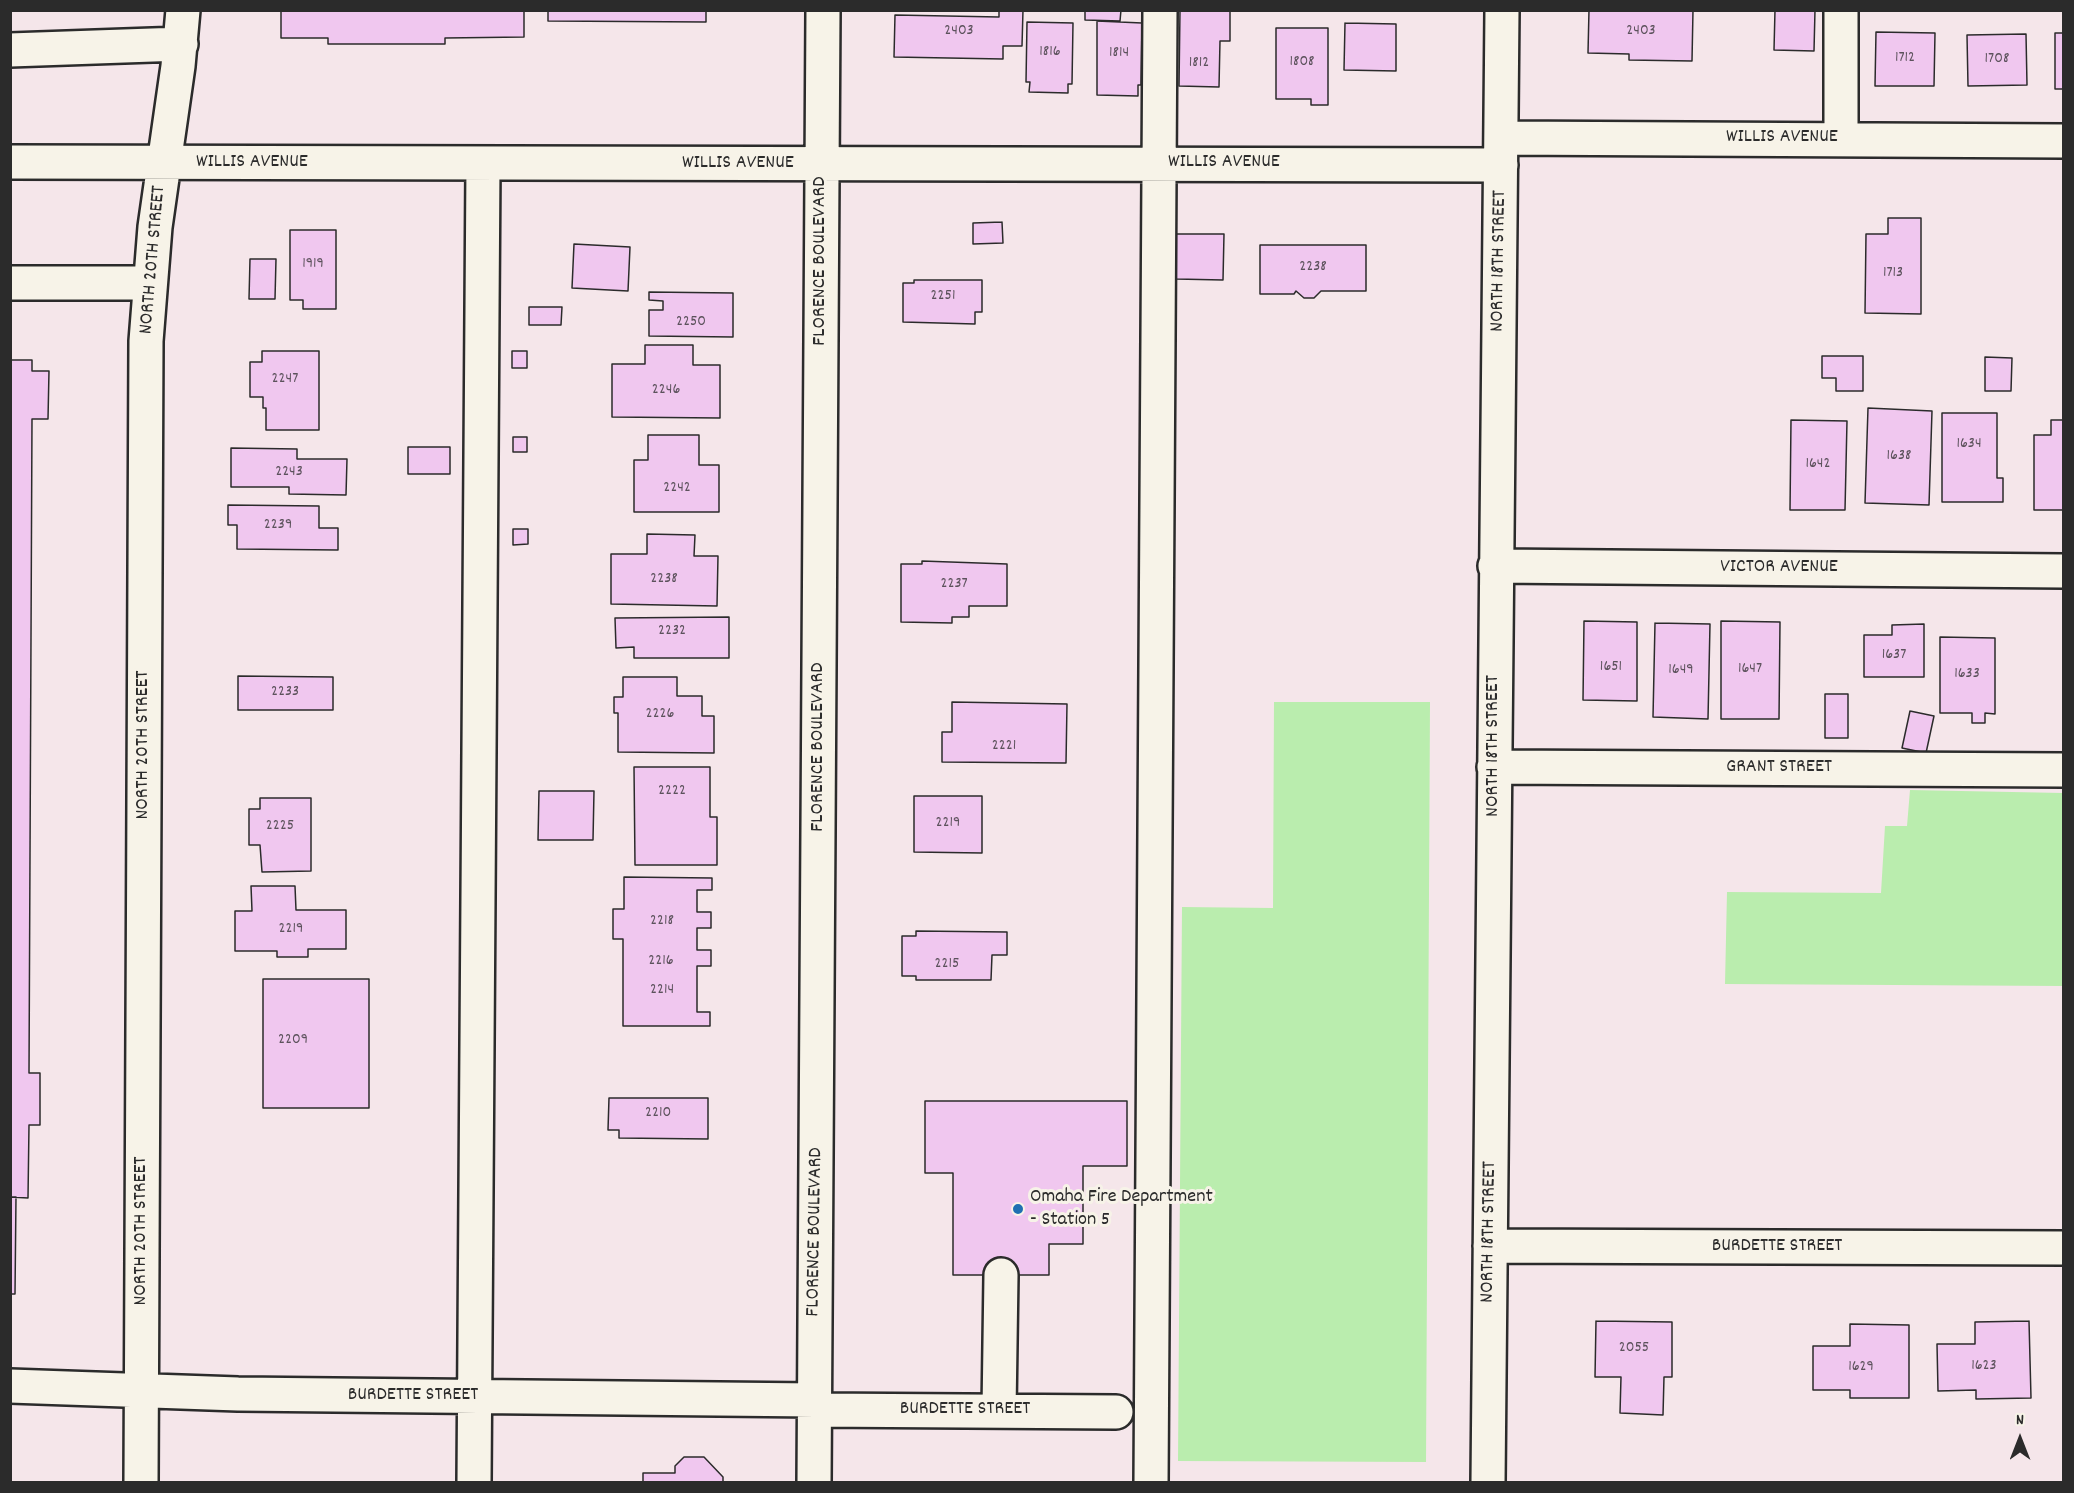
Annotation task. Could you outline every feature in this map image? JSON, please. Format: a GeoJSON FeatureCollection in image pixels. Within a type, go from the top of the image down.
{"type":"FeatureCollection","features":[{"type":"Feature","properties":{"kind":"street","name":"NORTH 20TH STREET"},"geometry":{"type":"LineString","coordinates":[[141,1482],[146,371],[149,283],[181,44],[183,10]]}},
{"type":"Feature","properties":{"kind":"street","name":"FLORENCE BOULEVARD"},"geometry":{"type":"LineString","coordinates":[[814,1482],[823,10]]}},
{"type":"Feature","properties":{"kind":"street"},"geometry":{"type":"LineString","coordinates":[[1151,1482],[1161,163],[1160,10]]}},
{"type":"Feature","properties":{"kind":"street","name":"NORTH 18TH STREET"},"geometry":{"type":"LineString","coordinates":[[1488,1482],[1502,10]]}},
{"type":"Feature","properties":{"kind":"street"},"geometry":{"type":"LineString","coordinates":[[1841,10],[1841,138]]}},
{"type":"Feature","properties":{"kind":"street"},"geometry":{"type":"LineString","coordinates":[[10,50],[181,44]]}},
{"type":"Feature","properties":{"kind":"street","name":"WILLIS AVENUE"},"geometry":{"type":"LineString","coordinates":[[10,162],[1161,163],[1841,138],[2064,141]]}},
{"type":"Feature","properties":{"kind":"street"},"geometry":{"type":"LineString","coordinates":[[474,1482],[483,164]]}},
{"type":"Feature","properties":{"kind":"street"},"geometry":{"type":"LineString","coordinates":[[10,283],[149,283]]}},
{"type":"Feature","properties":{"kind":"street","name":"VICTOR AVENUE"},"geometry":{"type":"LineString","coordinates":[[1495,566],[2064,571]]}},
{"type":"Feature","properties":{"kind":"street","name":"GRANT STREET"},"geometry":{"type":"LineString","coordinates":[[1494,767],[2064,770]]}},
{"type":"Feature","properties":{"kind":"street","name":"BURDETTE STREET"},"geometry":{"type":"LineString","coordinates":[[1490,1246],[2064,1248]]}},
{"type":"Feature","properties":{"kind":"street"},"geometry":{"type":"LineString","coordinates":[[999,1411],[1001,1275]]}},
{"type":"Feature","properties":{"kind":"street","name":"BURDETTE STREET"},"geometry":{"type":"LineString","coordinates":[[10,1386],[238,1394],[474,1396],[999,1411],[1116,1412]]}},
{"type":"Feature","properties":{"kind":"green space"},"geometry":{"type":"Polygon","coordinates":[[[1274,702],[1430,702],[1426,1462],[1178,1461],[1182,907],[1273,908],[1274,702]]]}},
{"type":"Feature","properties":{"kind":"green space"},"geometry":{"type":"Polygon","coordinates":[[[1910,790],[2063,793],[2063,986],[1725,984],[1727,892],[1881,893],[1885,826],[1907,826],[1910,790]]]}},
{"type":"Feature","properties":{"kind":"building"},"geometry":{"type":"Polygon","coordinates":[[[281,10],[524,10],[524,37],[445,38],[445,44],[328,44],[328,38],[281,38],[281,10]]]}},
{"type":"Feature","properties":{"kind":"building"},"geometry":{"type":"Polygon","coordinates":[[[548,10],[706,10],[706,22],[548,21],[548,10]]]}},
{"type":"Feature","properties":{"kind":"building"},"geometry":{"type":"Polygon","coordinates":[[[999,10],[1023,10],[1022,46],[1003,46],[1003,59],[894,57],[895,15],[999,17],[999,10]]]}},
{"type":"Feature","properties":{"kind":"building"},"geometry":{"type":"Polygon","coordinates":[[[1085,10],[1121,10],[1120,21],[1085,20],[1085,10]]]}},
{"type":"Feature","properties":{"kind":"building"},"geometry":{"type":"Polygon","coordinates":[[[1180,10],[1230,10],[1230,41],[1220,41],[1219,87],[1179,86],[1180,10]]]}},
{"type":"Feature","properties":{"kind":"building"},"geometry":{"type":"Polygon","coordinates":[[[1589,10],[1693,10],[1692,61],[1629,60],[1629,54],[1588,53],[1589,10]]]}},
{"type":"Feature","properties":{"kind":"building"},"geometry":{"type":"Polygon","coordinates":[[[1775,10],[1815,10],[1814,51],[1774,50],[1775,10]]]}},
{"type":"Feature","properties":{"kind":"building"},"geometry":{"type":"Polygon","coordinates":[[[1097,21],[1142,23],[1141,85],[1138,85],[1138,96],[1097,95],[1097,21]]]}},
{"type":"Feature","properties":{"kind":"building"},"geometry":{"type":"Polygon","coordinates":[[[1027,22],[1073,23],[1072,84],[1068,84],[1068,93],[1029,92],[1030,82],[1026,82],[1027,22]]]}},
{"type":"Feature","properties":{"kind":"building"},"geometry":{"type":"Polygon","coordinates":[[[1345,23],[1396,24],[1396,71],[1344,70],[1345,23]]]}},
{"type":"Feature","properties":{"kind":"building"},"geometry":{"type":"Polygon","coordinates":[[[1276,28],[1328,28],[1328,105],[1311,105],[1311,99],[1276,99],[1276,28]]]}},
{"type":"Feature","properties":{"kind":"building"},"geometry":{"type":"Polygon","coordinates":[[[1876,32],[1935,33],[1934,86],[1875,86],[1876,32]]]}},
{"type":"Feature","properties":{"kind":"building"},"geometry":{"type":"Polygon","coordinates":[[[2055,33],[2064,33],[2064,89],[2055,89],[2055,33]]]}},
{"type":"Feature","properties":{"kind":"building"},"geometry":{"type":"Polygon","coordinates":[[[2026,34],[2027,85],[1968,86],[1967,35],[2026,34]]]}},
{"type":"Feature","properties":{"kind":"building"},"geometry":{"type":"Polygon","coordinates":[[[1888,218],[1921,218],[1921,314],[1865,313],[1866,234],[1888,234],[1888,218]]]}},
{"type":"Feature","properties":{"kind":"building"},"geometry":{"type":"Polygon","coordinates":[[[1002,222],[1003,243],[973,244],[973,223],[1002,222]]]}},
{"type":"Feature","properties":{"kind":"building"},"geometry":{"type":"Polygon","coordinates":[[[290,230],[336,230],[336,309],[303,309],[303,300],[290,300],[290,230]]]}},
{"type":"Feature","properties":{"kind":"building"},"geometry":{"type":"Polygon","coordinates":[[[1176,234],[1224,234],[1223,280],[1176,279],[1176,234]]]}},
{"type":"Feature","properties":{"kind":"building"},"geometry":{"type":"Polygon","coordinates":[[[574,244],[630,247],[628,291],[572,288],[574,244]]]}},
{"type":"Feature","properties":{"kind":"building"},"geometry":{"type":"Polygon","coordinates":[[[1260,245],[1366,245],[1366,291],[1321,291],[1314,298],[1304,298],[1296,291],[1294,294],[1260,294],[1260,245]]]}},
{"type":"Feature","properties":{"kind":"building"},"geometry":{"type":"Polygon","coordinates":[[[250,259],[276,259],[275,299],[249,299],[250,259]]]}},
{"type":"Feature","properties":{"kind":"building"},"geometry":{"type":"Polygon","coordinates":[[[914,280],[982,280],[982,312],[975,312],[975,324],[903,322],[903,283],[914,283],[914,280]]]}},
{"type":"Feature","properties":{"kind":"building"},"geometry":{"type":"Polygon","coordinates":[[[649,292],[733,293],[733,337],[649,336],[649,310],[663,310],[663,301],[649,300],[649,292]]]}},
{"type":"Feature","properties":{"kind":"building"},"geometry":{"type":"Polygon","coordinates":[[[529,307],[562,307],[561,325],[529,325],[529,307]]]}},
{"type":"Feature","properties":{"kind":"building"},"geometry":{"type":"Polygon","coordinates":[[[645,345],[693,345],[693,365],[720,365],[720,418],[612,417],[612,364],[645,364],[645,345]]]}},
{"type":"Feature","properties":{"kind":"building"},"geometry":{"type":"Polygon","coordinates":[[[262,351],[319,351],[319,430],[266,430],[266,408],[263,408],[263,397],[250,397],[250,362],[262,362],[262,351]]]}},
{"type":"Feature","properties":{"kind":"building"},"geometry":{"type":"Polygon","coordinates":[[[512,351],[527,351],[527,368],[512,368],[512,351]]]}},
{"type":"Feature","properties":{"kind":"building"},"geometry":{"type":"Polygon","coordinates":[[[1822,356],[1863,356],[1863,391],[1836,391],[1836,378],[1822,378],[1822,356]]]}},
{"type":"Feature","properties":{"kind":"building"},"geometry":{"type":"Polygon","coordinates":[[[1985,357],[2012,358],[2011,391],[1985,391],[1985,357]]]}},
{"type":"Feature","properties":{"kind":"building"},"geometry":{"type":"Polygon","coordinates":[[[10,360],[32,360],[32,371],[49,371],[48,419],[32,419],[29,1073],[40,1073],[40,1125],[29,1125],[28,1198],[10,1197],[10,360]]]}},
{"type":"Feature","properties":{"kind":"building"},"geometry":{"type":"Polygon","coordinates":[[[1868,408],[1932,411],[1929,505],[1865,503],[1868,408]]]}},
{"type":"Feature","properties":{"kind":"building"},"geometry":{"type":"Polygon","coordinates":[[[1942,413],[1997,413],[1997,478],[2003,478],[2003,502],[1942,502],[1942,413]]]}},
{"type":"Feature","properties":{"kind":"building"},"geometry":{"type":"Polygon","coordinates":[[[1791,420],[1847,421],[1845,510],[1790,510],[1791,420]]]}},
{"type":"Feature","properties":{"kind":"building"},"geometry":{"type":"Polygon","coordinates":[[[2051,420],[2064,420],[2064,510],[2034,510],[2034,435],[2051,435],[2051,420]]]}},
{"type":"Feature","properties":{"kind":"building"},"geometry":{"type":"Polygon","coordinates":[[[648,435],[699,435],[699,465],[719,465],[719,512],[634,512],[634,460],[648,460],[648,435]]]}},
{"type":"Feature","properties":{"kind":"building"},"geometry":{"type":"Polygon","coordinates":[[[513,437],[527,437],[527,452],[513,452],[513,437]]]}},
{"type":"Feature","properties":{"kind":"building"},"geometry":{"type":"Polygon","coordinates":[[[408,447],[450,447],[450,474],[408,474],[408,447]]]}},
{"type":"Feature","properties":{"kind":"building"},"geometry":{"type":"Polygon","coordinates":[[[231,448],[297,449],[297,459],[347,459],[346,495],[289,494],[289,487],[231,487],[231,448]]]}},
{"type":"Feature","properties":{"kind":"building"},"geometry":{"type":"Polygon","coordinates":[[[228,505],[319,506],[319,528],[338,528],[338,550],[237,549],[237,525],[228,525],[228,505]]]}},
{"type":"Feature","properties":{"kind":"building"},"geometry":{"type":"Polygon","coordinates":[[[513,529],[528,529],[528,544],[513,545],[513,529]]]}},
{"type":"Feature","properties":{"kind":"building"},"geometry":{"type":"Polygon","coordinates":[[[647,534],[695,535],[694,556],[718,556],[717,606],[611,604],[611,554],[647,554],[647,534]]]}},
{"type":"Feature","properties":{"kind":"building"},"geometry":{"type":"Polygon","coordinates":[[[922,561],[1007,564],[1007,606],[969,606],[969,617],[952,617],[952,623],[901,622],[901,564],[922,564],[922,561]]]}},
{"type":"Feature","properties":{"kind":"building"},"geometry":{"type":"Polygon","coordinates":[[[729,617],[729,658],[634,658],[634,647],[616,648],[615,618],[729,617]]]}},
{"type":"Feature","properties":{"kind":"building"},"geometry":{"type":"Polygon","coordinates":[[[1584,621],[1637,622],[1637,701],[1583,700],[1584,621]]]}},
{"type":"Feature","properties":{"kind":"building"},"geometry":{"type":"Polygon","coordinates":[[[1721,621],[1780,622],[1779,719],[1721,719],[1721,621]]]}},
{"type":"Feature","properties":{"kind":"building"},"geometry":{"type":"Polygon","coordinates":[[[1655,623],[1710,624],[1708,719],[1653,717],[1655,623]]]}},
{"type":"Feature","properties":{"kind":"building"},"geometry":{"type":"Polygon","coordinates":[[[1924,624],[1924,677],[1864,677],[1864,635],[1892,635],[1892,625],[1924,624]]]}},
{"type":"Feature","properties":{"kind":"building"},"geometry":{"type":"Polygon","coordinates":[[[1940,637],[1995,638],[1995,714],[1985,713],[1985,723],[1972,723],[1972,713],[1940,713],[1940,637]]]}},
{"type":"Feature","properties":{"kind":"building"},"geometry":{"type":"Polygon","coordinates":[[[238,676],[333,677],[333,710],[238,710],[238,676]]]}},
{"type":"Feature","properties":{"kind":"building"},"geometry":{"type":"Polygon","coordinates":[[[623,677],[677,677],[677,696],[702,696],[702,716],[714,716],[714,753],[618,752],[618,713],[614,713],[614,697],[623,697],[623,677]]]}},
{"type":"Feature","properties":{"kind":"building"},"geometry":{"type":"Polygon","coordinates":[[[1825,694],[1848,694],[1848,738],[1825,738],[1825,694]]]}},
{"type":"Feature","properties":{"kind":"building"},"geometry":{"type":"Polygon","coordinates":[[[952,702],[1067,704],[1066,763],[942,762],[942,732],[952,732],[952,702]]]}},
{"type":"Feature","properties":{"kind":"building"},"geometry":{"type":"Polygon","coordinates":[[[1910,711],[1934,716],[1926,753],[1902,748],[1910,711]]]}},
{"type":"Feature","properties":{"kind":"building"},"geometry":{"type":"Polygon","coordinates":[[[634,767],[710,767],[710,817],[717,817],[717,865],[635,865],[634,767]]]}},
{"type":"Feature","properties":{"kind":"building"},"geometry":{"type":"Polygon","coordinates":[[[539,791],[594,791],[593,840],[538,840],[539,791]]]}},
{"type":"Feature","properties":{"kind":"building"},"geometry":{"type":"Polygon","coordinates":[[[914,796],[982,796],[982,853],[914,852],[914,796]]]}},
{"type":"Feature","properties":{"kind":"building"},"geometry":{"type":"Polygon","coordinates":[[[260,798],[311,798],[311,871],[262,872],[260,845],[249,845],[249,809],[260,809],[260,798]]]}},
{"type":"Feature","properties":{"kind":"building"},"geometry":{"type":"Polygon","coordinates":[[[624,877],[712,878],[712,890],[697,890],[697,912],[711,912],[711,928],[697,928],[697,950],[711,950],[711,966],[697,966],[697,1012],[710,1012],[710,1026],[623,1026],[623,939],[613,939],[613,909],[624,909],[624,877]]]}},
{"type":"Feature","properties":{"kind":"building"},"geometry":{"type":"Polygon","coordinates":[[[251,886],[295,886],[296,910],[346,910],[346,949],[308,949],[308,957],[277,957],[277,951],[235,951],[235,911],[252,911],[251,886]]]}},
{"type":"Feature","properties":{"kind":"building"},"geometry":{"type":"Polygon","coordinates":[[[916,931],[1007,932],[1007,955],[992,955],[991,980],[916,980],[916,976],[902,976],[902,936],[916,936],[916,931]]]}},
{"type":"Feature","properties":{"kind":"building"},"geometry":{"type":"Polygon","coordinates":[[[263,979],[369,979],[369,1108],[263,1108],[263,979]]]}},
{"type":"Feature","properties":{"kind":"building"},"geometry":{"type":"Polygon","coordinates":[[[609,1098],[708,1098],[708,1139],[619,1138],[619,1130],[608,1130],[609,1098]]]}},
{"type":"Feature","properties":{"kind":"building","name":"Omaha Fire Department - Station 5"},"geometry":{"type":"Polygon","coordinates":[[[925,1101],[1127,1101],[1127,1166],[1083,1166],[1083,1244],[1049,1244],[1049,1275],[953,1275],[953,1173],[925,1173],[925,1101]]]}},
{"type":"Feature","properties":{"kind":"building"},"geometry":{"type":"Polygon","coordinates":[[[10,1197],[16,1197],[15,1294],[10,1294],[10,1197]]]}},
{"type":"Feature","properties":{"kind":"building"},"geometry":{"type":"Polygon","coordinates":[[[1596,1321],[1672,1322],[1672,1377],[1664,1377],[1663,1415],[1620,1413],[1621,1377],[1595,1377],[1596,1321]]]}},
{"type":"Feature","properties":{"kind":"building"},"geometry":{"type":"Polygon","coordinates":[[[2029,1321],[2031,1398],[1976,1399],[1976,1390],[1938,1391],[1937,1344],[1975,1344],[1975,1322],[2029,1321]]]}},
{"type":"Feature","properties":{"kind":"building"},"geometry":{"type":"Polygon","coordinates":[[[1850,1324],[1909,1325],[1909,1398],[1850,1398],[1850,1390],[1813,1390],[1813,1346],[1850,1346],[1850,1324]]]}},
{"type":"Feature","properties":{"kind":"building"},"geometry":{"type":"Polygon","coordinates":[[[684,1457],[704,1457],[723,1477],[723,1482],[643,1482],[643,1473],[675,1473],[675,1466],[684,1457]]]}},
{"type":"Feature","properties":{"kind":"place","name":"Omaha Fire Department - Station 5"},"geometry":{"type":"Point","coordinates":[1018,1209]}}]}
